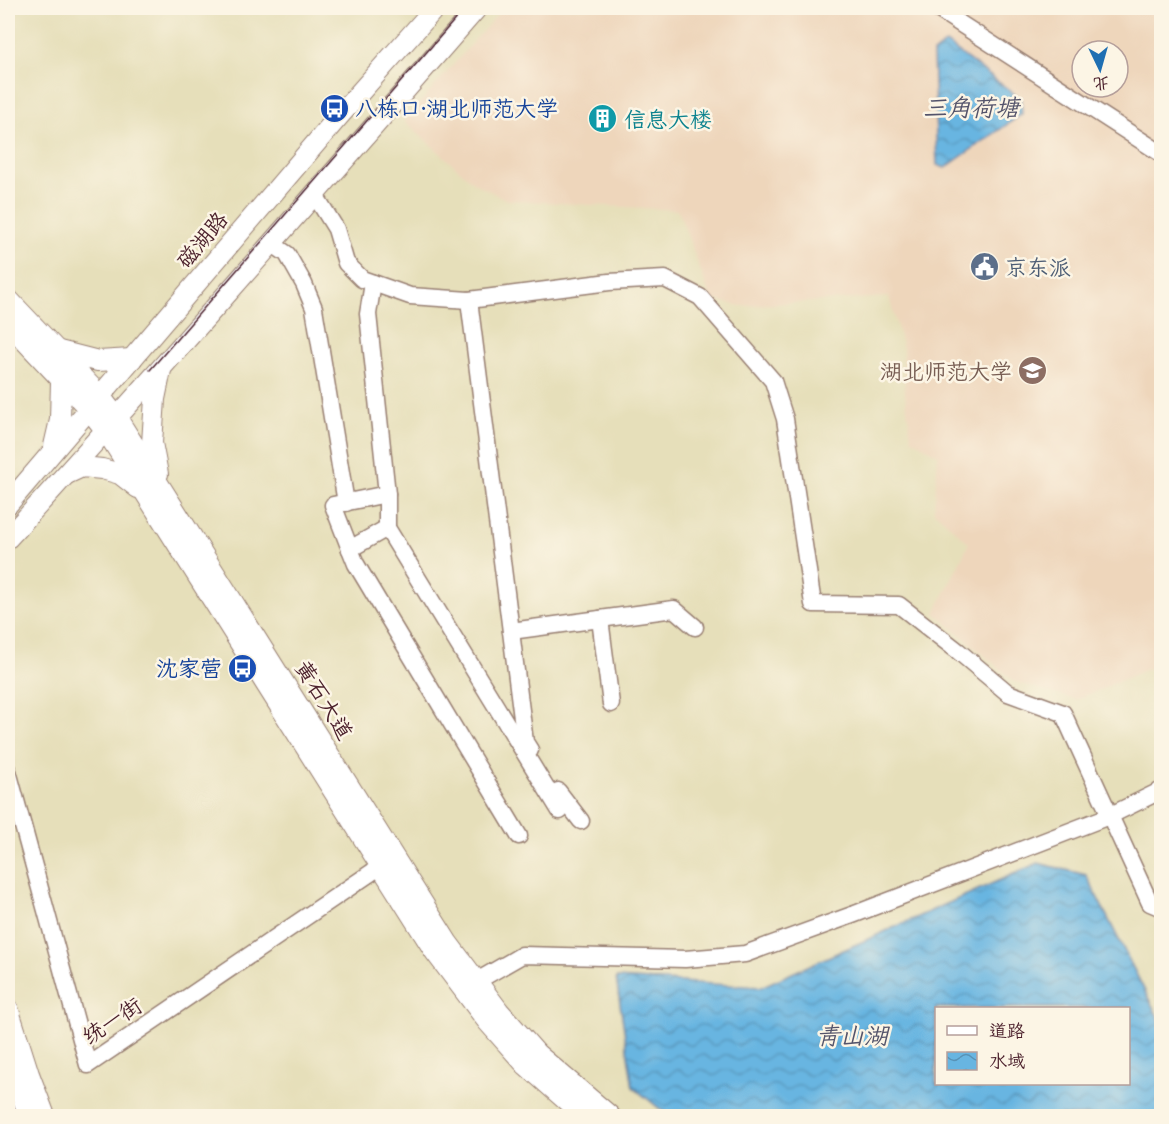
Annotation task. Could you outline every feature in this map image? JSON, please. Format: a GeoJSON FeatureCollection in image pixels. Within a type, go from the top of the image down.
{"type":"FeatureCollection","features":[{"type":"Feature","properties":{"kind":"main road","name":"磁湖路"},"geometry":{"type":"LineString","coordinates":[[8,504],[339,116],[435,8]]}},
{"type":"Feature","properties":{"kind":"main road"},"geometry":{"type":"LineString","coordinates":[[8,538],[315,195],[477,8]]}},
{"type":"Feature","properties":{"kind":"main road","name":"黄石大道"},"geometry":{"type":"LineString","coordinates":[[8,299],[56,350],[112,424],[435,952],[499,1011],[537,1054],[610,1116]]}},
{"type":"Feature","properties":{"kind":"main road","name":"黄石大道"},"geometry":{"type":"LineString","coordinates":[[8,324],[62,381],[94,403]]}},
{"type":"Feature","properties":{"kind":"main road"},"geometry":{"type":"LineString","coordinates":[[56,350],[98,361],[132,359]]}},
{"type":"Feature","properties":{"kind":"main road"},"geometry":{"type":"LineString","coordinates":[[64,476],[82,467],[102,469],[152,488],[155,399],[162,367]]}},
{"type":"Feature","properties":{"kind":"main road"},"geometry":{"type":"LineString","coordinates":[[53,450],[60,420],[62,381]]}},
{"type":"Feature","properties":{"kind":"main road","name":"黄石大道"},"geometry":{"type":"LineString","coordinates":[[152,488],[448,943],[487,1021],[525,1065],[584,1116]]}},
{"type":"Feature","properties":{"kind":"main road"},"geometry":{"type":"LineString","coordinates":[[8,1008],[45,1116]]}},
{"type":"Feature","properties":{"kind":"main road"},"geometry":{"type":"LineString","coordinates":[[8,1057],[30,1116]]}},
{"type":"Feature","properties":{"kind":"street"},"geometry":{"type":"LineString","coordinates":[[936,8],[1161,154]]}},
{"type":"Feature","properties":{"kind":"street"},"geometry":{"type":"LineString","coordinates":[[315,195],[336,229],[346,263],[362,279],[410,296],[469,300],[609,282],[665,279],[700,297],[772,381],[785,419],[813,604],[899,605],[1008,693],[1063,713],[1150,903],[1161,908]]}},
{"type":"Feature","properties":{"kind":"street"},"geometry":{"type":"LineString","coordinates":[[271,243],[287,254],[314,308],[346,503]]}},
{"type":"Feature","properties":{"kind":"street"},"geometry":{"type":"LineString","coordinates":[[373,283],[368,314],[387,494],[387,528],[560,811]]}},
{"type":"Feature","properties":{"kind":"street"},"geometry":{"type":"LineString","coordinates":[[469,300],[525,742],[532,755],[581,821]]}},
{"type":"Feature","properties":{"kind":"street"},"geometry":{"type":"LineString","coordinates":[[387,494],[333,506],[356,564],[519,836]]}},
{"type":"Feature","properties":{"kind":"street"},"geometry":{"type":"LineString","coordinates":[[350,549],[387,528]]}},
{"type":"Feature","properties":{"kind":"street"},"geometry":{"type":"LineString","coordinates":[[511,631],[674,609],[695,627]]}},
{"type":"Feature","properties":{"kind":"street"},"geometry":{"type":"LineString","coordinates":[[600,619],[611,704]]}},
{"type":"Feature","properties":{"kind":"street","name":"统一街"},"geometry":{"type":"LineString","coordinates":[[8,771],[88,1065],[381,866]]}},
{"type":"Feature","properties":{"kind":"street"},"geometry":{"type":"LineString","coordinates":[[471,986],[522,955],[685,960],[745,954],[1109,816],[1161,790]]}},
{"type":"Feature","properties":{"kind":"shaded area","name":"湖北师范大学"},"geometry":{"type":"Polygon","coordinates":[[[503,8],[1161,8],[1161,663],[1076,700],[1015,682],[935,613],[969,543],[934,511],[938,455],[911,438],[905,394],[903,348],[889,297],[740,306],[711,299],[678,210],[507,200],[474,183],[404,121],[503,8]]]}},
{"type":"Feature","properties":{"kind":"water","name":"三角荷塘"},"geometry":{"type":"Polygon","coordinates":[[[946,43],[1021,99],[1022,114],[945,168],[937,165],[933,53],[946,43]]]}},
{"type":"Feature","properties":{"kind":"water","name":"青山湖"},"geometry":{"type":"Polygon","coordinates":[[[1038,863],[1086,875],[1161,1023],[1161,1116],[669,1116],[633,1087],[616,978],[761,987],[1038,863]]]}},
{"type":"Feature","properties":{"kind":"tram line"},"geometry":{"type":"LineString","coordinates":[[150,370],[465,8]]}},
{"type":"Feature","properties":{"kind":"place","name":"八栋口·湖北师范大学"},"geometry":{"type":"Point","coordinates":[334,108]}},
{"type":"Feature","properties":{"kind":"place","name":"信息大楼"},"geometry":{"type":"Point","coordinates":[603,119]}},
{"type":"Feature","properties":{"kind":"place","name":"京东派"},"geometry":{"type":"Point","coordinates":[984,267]}},
{"type":"Feature","properties":{"kind":"place","name":"湖北师范大学"},"geometry":{"type":"Point","coordinates":[1033,371]}},
{"type":"Feature","properties":{"kind":"place","name":"沈家营"},"geometry":{"type":"Point","coordinates":[243,668]}}]}
